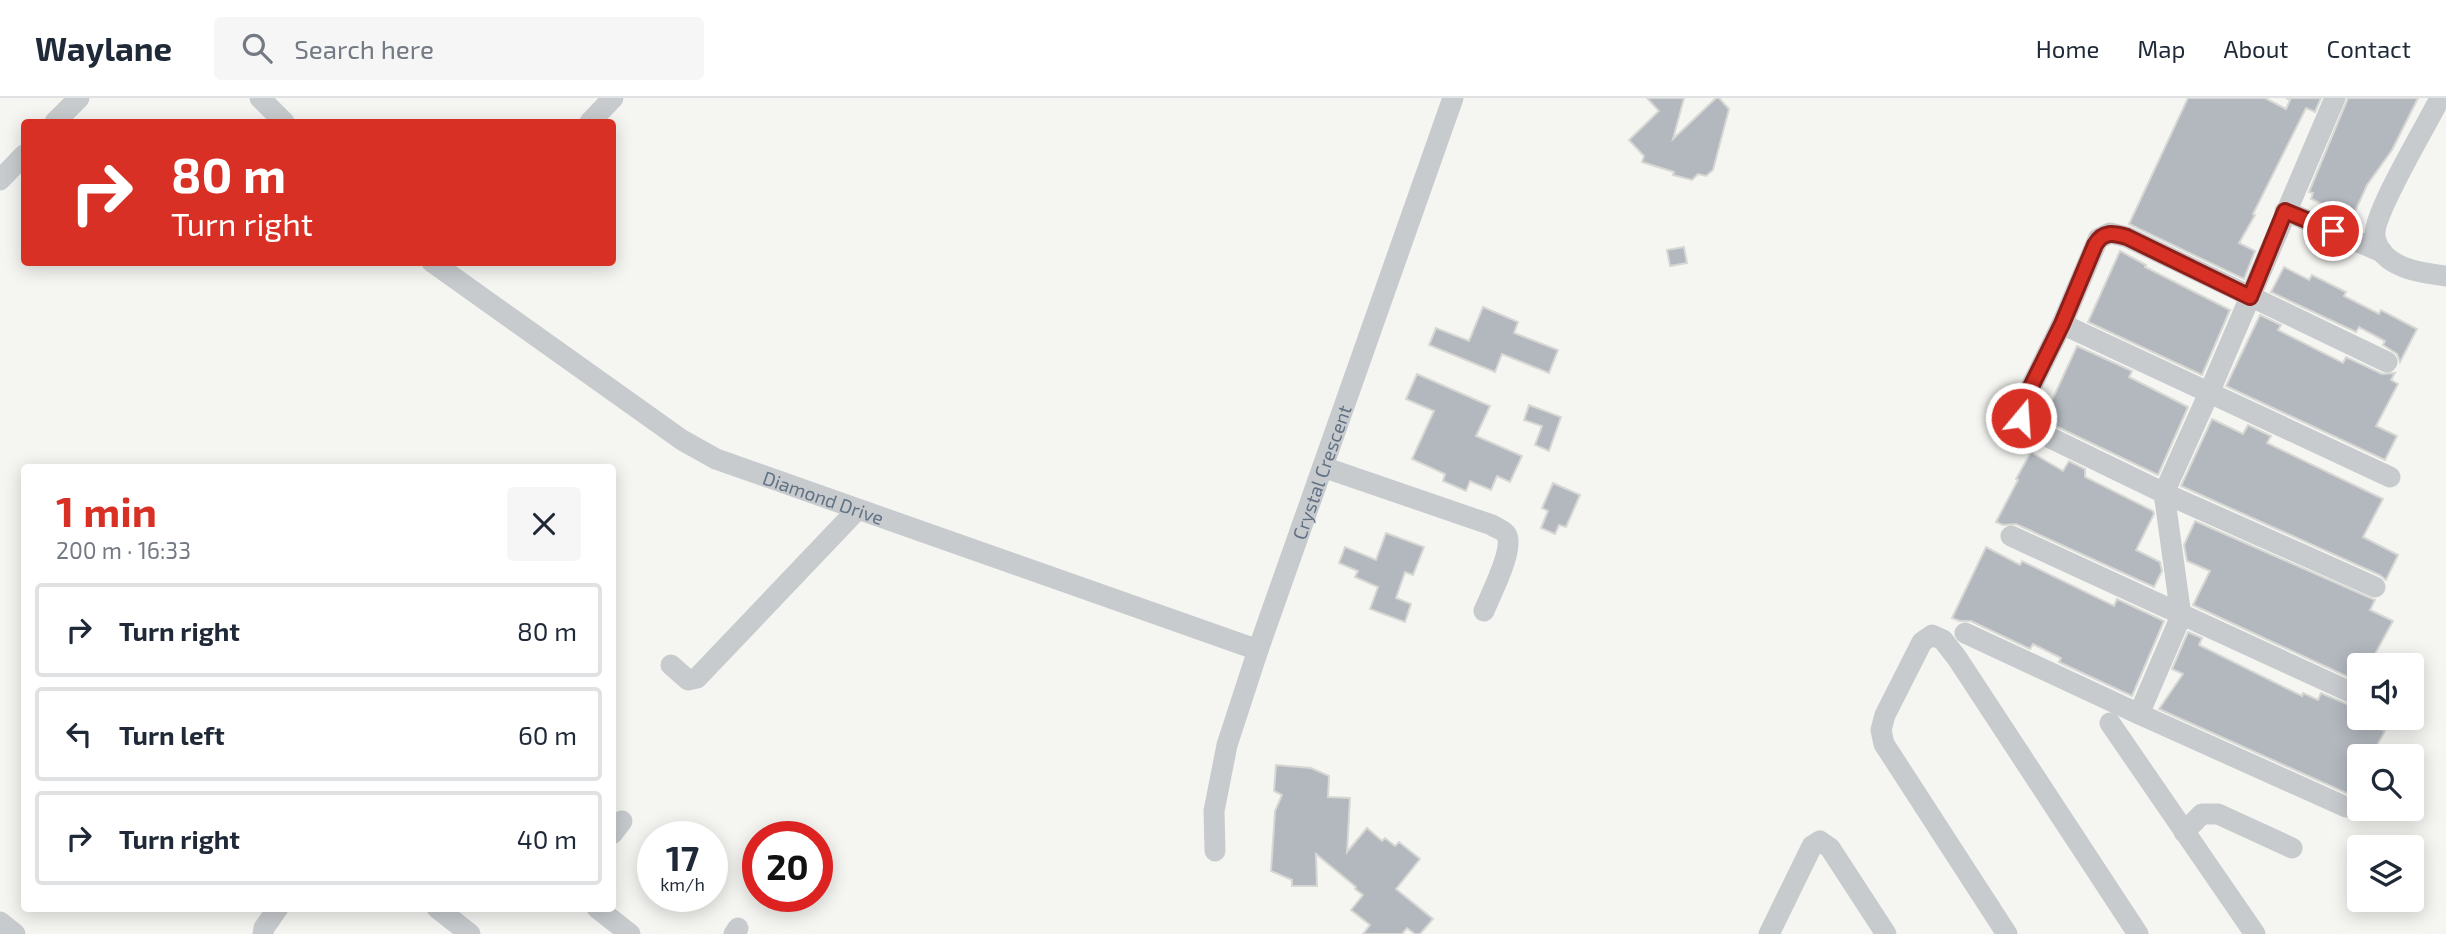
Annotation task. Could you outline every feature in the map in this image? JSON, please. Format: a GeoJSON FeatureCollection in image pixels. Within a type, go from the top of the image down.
{"type":"FeatureCollection","features":[{"type":"Feature","properties":{"kind":"street"},"geometry":{"type":"LineString","coordinates":[[58,119],[79,98]]}},
{"type":"Feature","properties":{"kind":"street"},"geometry":{"type":"LineString","coordinates":[[260,98],[281,119]]}},
{"type":"Feature","properties":{"kind":"street"},"geometry":{"type":"LineString","coordinates":[[593,119],[613,98]]}},
{"type":"Feature","properties":{"kind":"street","name":"Crystal Crescent"},"geometry":{"type":"LineString","coordinates":[[1215,851],[1214,811],[1227,745],[1453,98]]}},
{"type":"Feature","properties":{"kind":"street"},"geometry":{"type":"LineString","coordinates":[[2139,714],[2181,616],[2164,493],[2335,98]]}},
{"type":"Feature","properties":{"kind":"street"},"geometry":{"type":"LineString","coordinates":[[2382,252],[2375,238],[2377,221],[2440,98]]}},
{"type":"Feature","properties":{"kind":"street"},"geometry":{"type":"LineString","coordinates":[[0,180],[21,158]]}},
{"type":"Feature","properties":{"kind":"street"},"geometry":{"type":"LineString","coordinates":[[2285,211],[2382,252],[2396,264],[2410,270],[2446,276]]}},
{"type":"Feature","properties":{"kind":"street"},"geometry":{"type":"LineString","coordinates":[[2375,587],[2164,493],[2037,432],[2024,423],[2020,412],[2062,324],[2095,245],[2103,235],[2110,233],[2127,237],[2387,362]]}},
{"type":"Feature","properties":{"kind":"street","name":"Diamond Drive"},"geometry":{"type":"LineString","coordinates":[[444,266],[672,433],[705,453],[857,510],[1258,650]]}},
{"type":"Feature","properties":{"kind":"street"},"geometry":{"type":"LineString","coordinates":[[2062,324],[2389,477]]}},
{"type":"Feature","properties":{"kind":"street"},"geometry":{"type":"LineString","coordinates":[[1323,467],[1492,525],[1506,533],[1510,542],[1507,555],[1484,611]]}},
{"type":"Feature","properties":{"kind":"street"},"geometry":{"type":"LineString","coordinates":[[671,664],[688,680],[697,678],[857,510]]}},
{"type":"Feature","properties":{"kind":"street"},"geometry":{"type":"LineString","coordinates":[[2011,536],[2347,691]]}},
{"type":"Feature","properties":{"kind":"street"},"geometry":{"type":"LineString","coordinates":[[1965,633],[2346,807]]}},
{"type":"Feature","properties":{"kind":"street"},"geometry":{"type":"LineString","coordinates":[[2007,934],[1884,744],[1881,730],[1885,715],[1922,642],[1932,635],[1943,640],[1957,658],[2138,934]]}},
{"type":"Feature","properties":{"kind":"street"},"geometry":{"type":"LineString","coordinates":[[2110,723],[2255,934]]}},
{"type":"Feature","properties":{"kind":"street"},"geometry":{"type":"LineString","coordinates":[[2184,832],[2202,814],[2218,814],[2292,848]]}},
{"type":"Feature","properties":{"kind":"street"},"geometry":{"type":"LineString","coordinates":[[1769,934],[1812,846],[1820,841],[1830,848],[1886,934]]}},
{"type":"Feature","properties":{"kind":"street"},"geometry":{"type":"LineString","coordinates":[[257,932],[274,912]]}},
{"type":"Feature","properties":{"kind":"street"},"geometry":{"type":"LineString","coordinates":[[442,912],[470,934]]}},
{"type":"Feature","properties":{"kind":"street"},"geometry":{"type":"LineString","coordinates":[[602,912],[630,934]]}},
{"type":"Feature","properties":{"kind":"street"},"geometry":{"type":"LineString","coordinates":[[0,922],[15,934]]}},
{"type":"Feature","properties":{"kind":"building"},"geometry":{"type":"Polygon","coordinates":[[[1647,98],[1684,98],[1673,139],[1716,98],[1729,109],[1713,170],[1706,176],[1698,174],[1692,180],[1642,162],[1644,156],[1629,140],[1659,111],[1647,98]]]}},
{"type":"Feature","properties":{"kind":"building"},"geometry":{"type":"Polygon","coordinates":[[[2188,98],[2265,98],[2286,109],[2290,100],[2286,98],[2321,98],[2315,112],[2306,108],[2239,243],[2255,251],[2244,279],[2129,224],[2188,98]]]}},
{"type":"Feature","properties":{"kind":"building"},"geometry":{"type":"Polygon","coordinates":[[[2348,98],[2418,98],[2392,150],[2367,185],[2352,218],[2311,199],[2313,193],[2309,192],[2348,98]]]}},
{"type":"Feature","properties":{"kind":"building"},"geometry":{"type":"Polygon","coordinates":[[[1684,247],[1687,263],[1670,266],[1667,250],[1684,247]]]}},
{"type":"Feature","properties":{"kind":"building"},"geometry":{"type":"Polygon","coordinates":[[[2120,251],[2146,265],[2145,267],[2230,310],[2202,375],[2088,322],[2120,251]]]}},
{"type":"Feature","properties":{"kind":"building"},"geometry":{"type":"Polygon","coordinates":[[[2284,267],[2309,280],[2312,275],[2346,292],[2344,296],[2379,314],[2381,310],[2417,329],[2400,362],[2397,354],[2383,345],[2385,341],[2359,327],[2356,332],[2271,292],[2284,267]]]}},
{"type":"Feature","properties":{"kind":"building"},"geometry":{"type":"Polygon","coordinates":[[[1483,307],[1518,322],[1514,333],[1558,350],[1549,373],[1502,354],[1495,372],[1429,345],[1436,328],[1469,341],[1483,307]]]}},
{"type":"Feature","properties":{"kind":"building"},"geometry":{"type":"Polygon","coordinates":[[[2260,315],[2281,325],[2278,330],[2343,363],[2346,357],[2382,374],[2395,373],[2391,380],[2398,384],[2376,426],[2397,436],[2385,460],[2226,386],[2260,315]]]}},
{"type":"Feature","properties":{"kind":"building"},"geometry":{"type":"Polygon","coordinates":[[[2077,346],[2132,371],[2129,377],[2188,407],[2158,475],[2043,420],[2077,346]]]}},
{"type":"Feature","properties":{"kind":"building"},"geometry":{"type":"Polygon","coordinates":[[[1417,374],[1490,406],[1476,436],[1522,456],[1510,482],[1497,476],[1491,490],[1470,481],[1466,491],[1443,481],[1445,474],[1412,459],[1434,411],[1406,399],[1417,374]]]}},
{"type":"Feature","properties":{"kind":"building"},"geometry":{"type":"Polygon","coordinates":[[[1529,405],[1561,417],[1549,451],[1535,445],[1542,426],[1524,420],[1529,405]]]}},
{"type":"Feature","properties":{"kind":"building"},"geometry":{"type":"Polygon","coordinates":[[[2212,419],[2243,434],[2248,425],[2271,436],[2267,443],[2383,499],[2363,537],[2398,555],[2386,580],[2181,486],[2212,419]]]}},
{"type":"Feature","properties":{"kind":"building"},"geometry":{"type":"Polygon","coordinates":[[[2031,452],[2063,471],[2069,461],[2085,469],[2085,477],[2153,511],[2154,514],[2136,550],[2160,562],[2162,571],[2154,587],[2016,524],[2003,525],[1996,522],[2031,452]]]}},
{"type":"Feature","properties":{"kind":"building"},"geometry":{"type":"Polygon","coordinates":[[[1553,483],[1580,495],[1566,527],[1559,525],[1555,534],[1541,528],[1548,511],[1542,508],[1553,483]]]}},
{"type":"Feature","properties":{"kind":"building"},"geometry":{"type":"Polygon","coordinates":[[[2195,521],[2375,600],[2370,610],[2393,621],[2376,653],[2347,653],[2347,676],[2193,605],[2210,571],[2187,561],[2184,545],[2195,521]]]}},
{"type":"Feature","properties":{"kind":"building"},"geometry":{"type":"Polygon","coordinates":[[[1386,533],[1424,547],[1413,575],[1405,572],[1396,598],[1411,604],[1405,622],[1370,609],[1378,587],[1355,577],[1358,571],[1339,563],[1345,547],[1376,560],[1386,533]]]}},
{"type":"Feature","properties":{"kind":"building"},"geometry":{"type":"Polygon","coordinates":[[[1986,547],[2020,565],[2022,561],[2114,606],[2117,599],[2164,621],[2132,696],[2059,662],[2061,658],[2033,644],[2030,649],[1971,621],[1952,618],[1986,547]]]}},
{"type":"Feature","properties":{"kind":"building"},"geometry":{"type":"Polygon","coordinates":[[[2188,632],[2202,638],[2199,645],[2302,696],[2303,693],[2318,700],[2321,693],[2347,704],[2347,730],[2385,731],[2378,744],[2347,744],[2347,793],[2159,709],[2183,674],[2172,669],[2188,632]]]}},
{"type":"Feature","properties":{"kind":"building"},"geometry":{"type":"Polygon","coordinates":[[[1276,765],[1311,768],[1329,776],[1328,797],[1350,798],[1347,852],[1367,828],[1382,841],[1385,838],[1395,846],[1399,842],[1420,859],[1396,889],[1433,919],[1420,934],[1407,928],[1402,934],[1363,934],[1370,925],[1351,910],[1363,895],[1316,854],[1317,886],[1292,886],[1292,880],[1271,871],[1275,811],[1282,795],[1274,791],[1276,765]]]}},
{"type":"Feature","properties":{"kind":"route"},"geometry":{"type":"LineString","coordinates":[[2021,418],[2021,407],[2062,324],[2095,245],[2103,235],[2110,233],[2127,237],[2250,297],[2285,211],[2333,231]]}}]}
